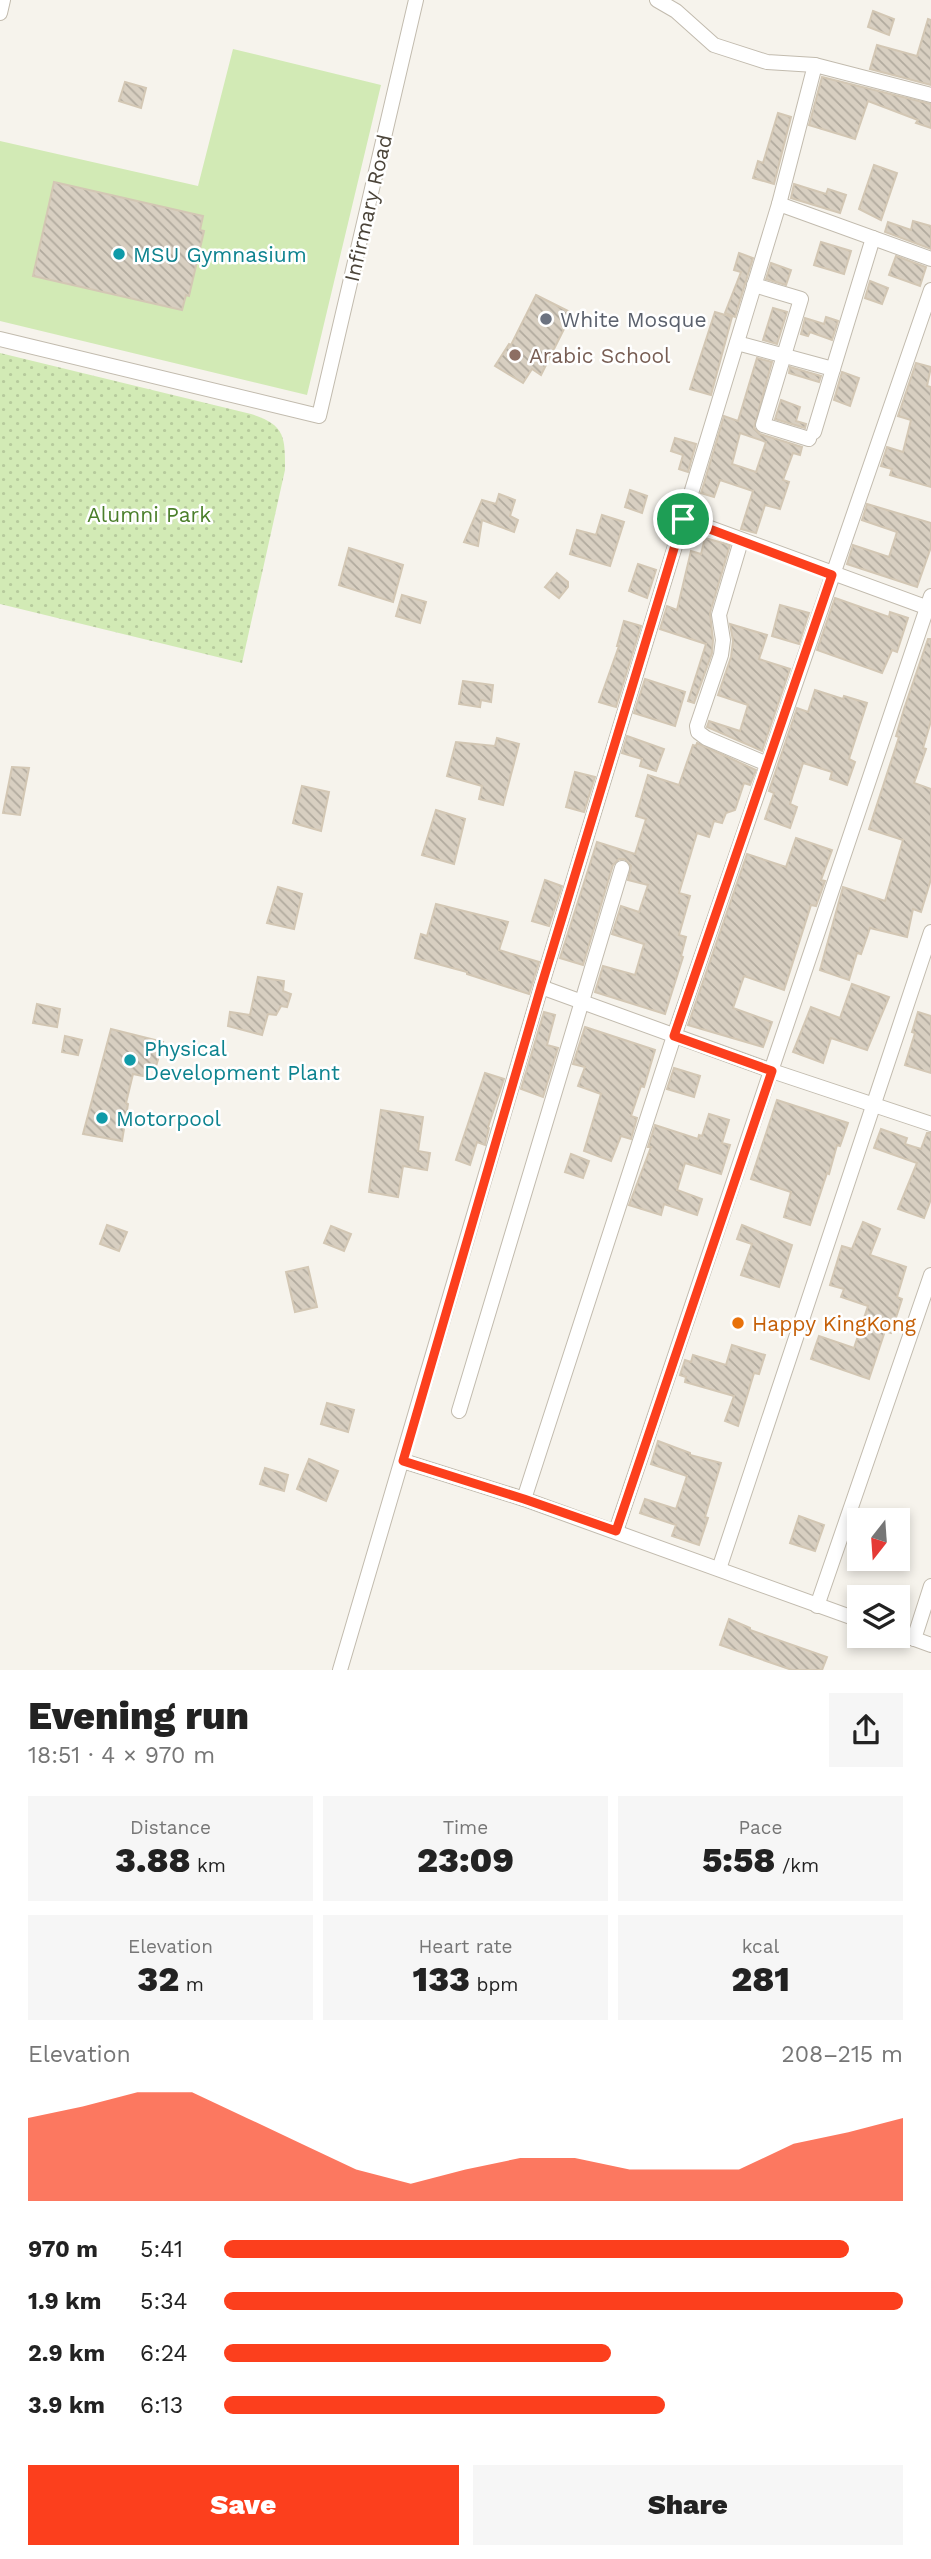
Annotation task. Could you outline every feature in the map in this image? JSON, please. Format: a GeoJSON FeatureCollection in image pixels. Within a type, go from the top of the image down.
{"type":"FeatureCollection","features":[{"type":"Feature","properties":{"kind":"street"},"geometry":{"type":"LineString","coordinates":[[0,13],[3,0]]}},
{"type":"Feature","properties":{"kind":"street","name":"Infirmary Road"},"geometry":{"type":"LineString","coordinates":[[0,339],[319,416],[416,0]]}},
{"type":"Feature","properties":{"kind":"street"},"geometry":{"type":"LineString","coordinates":[[657,0],[676,12],[714,45],[767,61],[815,65],[931,95]]}},
{"type":"Feature","properties":{"kind":"street"},"geometry":{"type":"LineString","coordinates":[[340,1670],[541,987],[779,204],[815,65]]}},
{"type":"Feature","properties":{"kind":"street"},"geometry":{"type":"LineString","coordinates":[[779,204],[931,259]]}},
{"type":"Feature","properties":{"kind":"street"},"geometry":{"type":"LineString","coordinates":[[754,285],[800,299],[763,425],[811,435],[873,238]]}},
{"type":"Feature","properties":{"kind":"street"},"geometry":{"type":"LineString","coordinates":[[524,1499],[674,1036],[931,290]]}},
{"type":"Feature","properties":{"kind":"street"},"geometry":{"type":"LineString","coordinates":[[737,343],[833,369]]}},
{"type":"Feature","properties":{"kind":"street"},"geometry":{"type":"LineString","coordinates":[[616,1531],[930,604],[832,575],[683,519]]}},
{"type":"Feature","properties":{"kind":"street"},"geometry":{"type":"LineString","coordinates":[[741,541],[719,615],[723,640],[721,655],[696,726],[698,732],[706,738],[767,764]]}},
{"type":"Feature","properties":{"kind":"street"},"geometry":{"type":"LineString","coordinates":[[459,1411],[622,869]]}},
{"type":"Feature","properties":{"kind":"street"},"geometry":{"type":"LineString","coordinates":[[719,1569],[931,932]]}},
{"type":"Feature","properties":{"kind":"street"},"geometry":{"type":"LineString","coordinates":[[541,987],[772,1071],[931,1125]]}},
{"type":"Feature","properties":{"kind":"street"},"geometry":{"type":"LineString","coordinates":[[817,1606],[931,1275]]}},
{"type":"Feature","properties":{"kind":"street"},"geometry":{"type":"LineString","coordinates":[[403,1461],[616,1531],[847,1616]]}},
{"type":"Feature","properties":{"kind":"street"},"geometry":{"type":"LineString","coordinates":[[914,1639],[931,1586]]}},
{"type":"Feature","properties":{"kind":"street"},"geometry":{"type":"LineString","coordinates":[[910,1638],[931,1645]]}},
{"type":"Feature","properties":{"kind":"green space"},"geometry":{"type":"Polygon","coordinates":[[[233,49],[381,85],[307,395],[0,321],[0,141],[198,186],[233,49]]]}},
{"type":"Feature","properties":{"kind":"green space","name":"Alumni Park"},"geometry":{"type":"Polygon","coordinates":[[[0,353],[251,414],[271,423],[281,433],[285,470],[242,663],[0,604],[0,353]]]}},
{"type":"Feature","properties":{"kind":"building"},"geometry":{"type":"Polygon","coordinates":[[[873,11],[894,19],[889,35],[868,27],[873,11]]]}},
{"type":"Feature","properties":{"kind":"building"},"geometry":{"type":"Polygon","coordinates":[[[928,19],[931,20],[931,85],[870,69],[877,45],[917,56],[928,19]]]}},
{"type":"Feature","properties":{"kind":"building"},"geometry":{"type":"Polygon","coordinates":[[[822,77],[931,104],[931,128],[916,123],[918,120],[868,101],[855,139],[809,125],[822,77]]]}},
{"type":"Feature","properties":{"kind":"building"},"geometry":{"type":"Polygon","coordinates":[[[125,82],[146,88],[141,108],[119,101],[125,82]]]}},
{"type":"Feature","properties":{"kind":"building"},"geometry":{"type":"Polygon","coordinates":[[[778,113],[791,117],[774,184],[753,178],[758,161],[763,163],[778,113]]]}},
{"type":"Feature","properties":{"kind":"building"},"geometry":{"type":"Polygon","coordinates":[[[874,165],[897,173],[881,220],[859,209],[874,165]]]}},
{"type":"Feature","properties":{"kind":"building","name":"MSU Gymnasium"},"geometry":{"type":"Polygon","coordinates":[[[54,182],[203,216],[200,230],[204,231],[189,296],[186,295],[182,310],[33,276],[54,182]]]}},
{"type":"Feature","properties":{"kind":"building"},"geometry":{"type":"Polygon","coordinates":[[[794,184],[826,194],[828,189],[846,195],[840,213],[791,198],[794,184]]]}},
{"type":"Feature","properties":{"kind":"building"},"geometry":{"type":"Polygon","coordinates":[[[913,221],[931,226],[931,249],[885,232],[888,222],[911,230],[913,221]]]}},
{"type":"Feature","properties":{"kind":"building"},"geometry":{"type":"Polygon","coordinates":[[[821,242],[851,251],[844,274],[814,265],[821,242]]]}},
{"type":"Feature","properties":{"kind":"building"},"geometry":{"type":"Polygon","coordinates":[[[739,253],[753,258],[735,317],[725,313],[741,272],[734,270],[739,253]]]}},
{"type":"Feature","properties":{"kind":"building"},"geometry":{"type":"Polygon","coordinates":[[[896,256],[926,267],[920,286],[889,275],[896,256]]]}},
{"type":"Feature","properties":{"kind":"building"},"geometry":{"type":"Polygon","coordinates":[[[771,263],[791,270],[786,285],[766,279],[771,263]]]}},
{"type":"Feature","properties":{"kind":"building"},"geometry":{"type":"Polygon","coordinates":[[[870,281],[888,288],[882,304],[865,298],[870,281]]]}},
{"type":"Feature","properties":{"kind":"building"},"geometry":{"type":"Polygon","coordinates":[[[536,295],[572,313],[541,375],[532,369],[523,383],[495,366],[509,344],[511,345],[536,295]]]}},
{"type":"Feature","properties":{"kind":"building"},"geometry":{"type":"Polygon","coordinates":[[[773,308],[787,312],[777,344],[763,340],[773,308]]]}},
{"type":"Feature","properties":{"kind":"building"},"geometry":{"type":"Polygon","coordinates":[[[715,312],[732,317],[711,395],[690,389],[715,312]]]}},
{"type":"Feature","properties":{"kind":"building"},"geometry":{"type":"Polygon","coordinates":[[[826,317],[838,321],[832,340],[810,332],[808,336],[801,334],[805,318],[824,324],[826,317]]]}},
{"type":"Feature","properties":{"kind":"building"},"geometry":{"type":"Polygon","coordinates":[[[757,358],[772,362],[754,428],[760,434],[802,447],[800,455],[793,453],[783,480],[789,482],[780,509],[765,505],[756,533],[741,529],[753,491],[720,480],[714,497],[701,493],[724,416],[738,421],[757,358]],[[740,433],[732,464],[756,472],[766,442],[740,433]]]}},
{"type":"Feature","properties":{"kind":"building"},"geometry":{"type":"Polygon","coordinates":[[[916,363],[931,367],[927,386],[931,387],[931,487],[890,475],[892,469],[881,466],[887,447],[903,452],[911,420],[898,416],[916,363]]]}},
{"type":"Feature","properties":{"kind":"building"},"geometry":{"type":"Polygon","coordinates":[[[790,367],[821,376],[819,382],[789,373],[790,367]]]}},
{"type":"Feature","properties":{"kind":"building"},"geometry":{"type":"Polygon","coordinates":[[[842,372],[859,378],[850,406],[834,400],[842,372]]]}},
{"type":"Feature","properties":{"kind":"building"},"geometry":{"type":"Polygon","coordinates":[[[781,400],[800,407],[796,421],[806,424],[805,428],[775,419],[781,400]]]}},
{"type":"Feature","properties":{"kind":"building"},"geometry":{"type":"Polygon","coordinates":[[[675,438],[696,444],[688,472],[679,469],[683,455],[671,451],[675,438]]]}},
{"type":"Feature","properties":{"kind":"building"},"geometry":{"type":"Polygon","coordinates":[[[630,490],[647,496],[642,513],[625,507],[630,490]]]}},
{"type":"Feature","properties":{"kind":"building"},"geometry":{"type":"Polygon","coordinates":[[[499,494],[515,500],[510,516],[518,520],[514,532],[482,520],[478,546],[464,542],[482,500],[496,504],[499,494]]]}},
{"type":"Feature","properties":{"kind":"building"},"geometry":{"type":"Polygon","coordinates":[[[867,504],[931,523],[931,547],[917,587],[847,564],[853,545],[889,557],[897,532],[862,520],[867,504]]]}},
{"type":"Feature","properties":{"kind":"building"},"geometry":{"type":"Polygon","coordinates":[[[602,515],[624,522],[610,566],[570,554],[577,530],[596,535],[602,515]]]}},
{"type":"Feature","properties":{"kind":"building"},"geometry":{"type":"Polygon","coordinates":[[[705,538],[730,545],[710,613],[712,653],[694,703],[688,701],[706,644],[660,629],[667,606],[677,610],[691,551],[701,554],[705,538]]]}},
{"type":"Feature","properties":{"kind":"building"},"geometry":{"type":"Polygon","coordinates":[[[349,548],[403,565],[393,602],[339,585],[349,548]]]}},
{"type":"Feature","properties":{"kind":"building"},"geometry":{"type":"Polygon","coordinates":[[[638,564],[656,570],[647,598],[629,591],[638,564]]]}},
{"type":"Feature","properties":{"kind":"building"},"geometry":{"type":"Polygon","coordinates":[[[557,573],[568,582],[568,587],[559,598],[545,587],[557,573]]]}},
{"type":"Feature","properties":{"kind":"building"},"geometry":{"type":"Polygon","coordinates":[[[402,595],[426,602],[420,623],[396,616],[402,595]]]}},
{"type":"Feature","properties":{"kind":"building"},"geometry":{"type":"Polygon","coordinates":[[[835,598],[889,617],[890,612],[908,618],[897,652],[892,650],[882,673],[817,650],[835,598]]]}},
{"type":"Feature","properties":{"kind":"building"},"geometry":{"type":"Polygon","coordinates":[[[780,605],[809,613],[799,644],[772,636],[780,605]]]}},
{"type":"Feature","properties":{"kind":"building"},"geometry":{"type":"Polygon","coordinates":[[[624,621],[641,626],[616,707],[599,702],[619,646],[624,621]]]}},
{"type":"Feature","properties":{"kind":"building"},"geometry":{"type":"Polygon","coordinates":[[[730,624],[767,635],[759,659],[790,669],[762,751],[707,727],[709,721],[740,731],[748,705],[718,695],[731,657],[733,641],[730,624]]]}},
{"type":"Feature","properties":{"kind":"building"},"geometry":{"type":"Polygon","coordinates":[[[928,639],[931,639],[931,721],[923,748],[926,749],[914,783],[931,789],[931,879],[921,912],[913,909],[907,937],[870,928],[861,954],[857,953],[849,980],[820,970],[843,887],[885,901],[903,840],[869,829],[899,737],[896,736],[904,709],[928,639]]]}},
{"type":"Feature","properties":{"kind":"building"},"geometry":{"type":"Polygon","coordinates":[[[645,679],[685,692],[675,726],[634,713],[645,679]]]}},
{"type":"Feature","properties":{"kind":"building"},"geometry":{"type":"Polygon","coordinates":[[[463,681],[493,685],[491,702],[481,700],[480,707],[459,704],[463,681]]]}},
{"type":"Feature","properties":{"kind":"building"},"geometry":{"type":"Polygon","coordinates":[[[815,690],[867,703],[849,759],[855,762],[847,785],[830,779],[832,772],[803,763],[790,804],[797,807],[790,828],[765,819],[774,793],[769,791],[797,708],[808,712],[815,690]]]}},
{"type":"Feature","properties":{"kind":"building"},"geometry":{"type":"Polygon","coordinates":[[[627,736],[664,749],[656,771],[640,766],[642,759],[622,753],[627,736]]]}},
{"type":"Feature","properties":{"kind":"building"},"geometry":{"type":"Polygon","coordinates":[[[497,738],[519,744],[503,805],[479,799],[482,786],[447,776],[456,742],[495,746],[497,738]]]}},
{"type":"Feature","properties":{"kind":"building"},"geometry":{"type":"Polygon","coordinates":[[[697,743],[756,770],[750,785],[744,783],[735,810],[726,813],[722,823],[714,821],[709,837],[697,833],[679,893],[690,896],[679,935],[686,937],[681,956],[683,957],[665,1014],[595,992],[603,966],[635,975],[644,944],[612,934],[621,906],[639,912],[648,885],[628,880],[631,866],[625,859],[619,859],[613,865],[583,965],[560,958],[597,842],[635,854],[646,819],[636,816],[648,775],[679,785],[693,745],[696,746],[697,743]]]}},
{"type":"Feature","properties":{"kind":"building"},"geometry":{"type":"Polygon","coordinates":[[[12,767],[29,768],[20,815],[3,813],[12,767]]]}},
{"type":"Feature","properties":{"kind":"building"},"geometry":{"type":"Polygon","coordinates":[[[575,772],[595,777],[584,812],[566,807],[575,772]]]}},
{"type":"Feature","properties":{"kind":"building"},"geometry":{"type":"Polygon","coordinates":[[[302,786],[329,792],[321,831],[293,823],[302,786]]]}},
{"type":"Feature","properties":{"kind":"building"},"geometry":{"type":"Polygon","coordinates":[[[436,810],[465,819],[454,864],[422,855],[436,810]]]}},
{"type":"Feature","properties":{"kind":"building"},"geometry":{"type":"Polygon","coordinates":[[[796,838],[832,850],[821,880],[825,881],[816,906],[811,905],[784,990],[744,976],[733,1008],[772,1022],[763,1047],[688,1025],[747,854],[786,867],[796,838]]]}},
{"type":"Feature","properties":{"kind":"building"},"geometry":{"type":"Polygon","coordinates":[[[545,880],[562,886],[549,926],[532,921],[545,880]]]}},
{"type":"Feature","properties":{"kind":"building"},"geometry":{"type":"Polygon","coordinates":[[[278,887],[302,894],[294,929],[267,923],[278,887]]]}},
{"type":"Feature","properties":{"kind":"building"},"geometry":{"type":"Polygon","coordinates":[[[436,904],[508,922],[499,950],[539,962],[529,994],[467,972],[415,958],[421,934],[427,936],[436,904]]]}},
{"type":"Feature","properties":{"kind":"building"},"geometry":{"type":"Polygon","coordinates":[[[258,977],[284,981],[283,991],[291,994],[287,1007],[281,1006],[276,1015],[268,1014],[262,1035],[228,1026],[230,1012],[250,1015],[258,977]]]}},
{"type":"Feature","properties":{"kind":"building"},"geometry":{"type":"Polygon","coordinates":[[[852,984],[889,997],[867,1050],[831,1038],[823,1063],[793,1052],[811,1007],[840,1018],[852,984]]]}},
{"type":"Feature","properties":{"kind":"building"},"geometry":{"type":"Polygon","coordinates":[[[37,1004],[60,1009],[57,1027],[33,1023],[37,1004]]]}},
{"type":"Feature","properties":{"kind":"building"},"geometry":{"type":"Polygon","coordinates":[[[544,1012],[555,1015],[547,1045],[558,1048],[543,1097],[521,1089],[544,1012]]]}},
{"type":"Feature","properties":{"kind":"building"},"geometry":{"type":"Polygon","coordinates":[[[918,1012],[931,1016],[931,1073],[905,1065],[918,1012]]]}},
{"type":"Feature","properties":{"kind":"building"},"geometry":{"type":"Polygon","coordinates":[[[585,1027],[655,1050],[644,1087],[641,1086],[631,1116],[637,1118],[631,1139],[621,1136],[611,1161],[584,1151],[601,1094],[578,1086],[585,1067],[573,1064],[585,1027]]]}},
{"type":"Feature","properties":{"kind":"building"},"geometry":{"type":"Polygon","coordinates":[[[111,1029],[163,1042],[155,1070],[146,1067],[143,1076],[133,1074],[126,1103],[122,1141],[83,1134],[111,1029]]]}},
{"type":"Feature","properties":{"kind":"building"},"geometry":{"type":"Polygon","coordinates":[[[65,1036],[82,1040],[78,1055],[62,1052],[65,1036]]]}},
{"type":"Feature","properties":{"kind":"building"},"geometry":{"type":"Polygon","coordinates":[[[674,1068],[700,1076],[694,1097],[667,1089],[674,1068]]]}},
{"type":"Feature","properties":{"kind":"building"},"geometry":{"type":"Polygon","coordinates":[[[485,1073],[504,1079],[485,1145],[477,1142],[470,1165],[456,1160],[485,1073]]]}},
{"type":"Feature","properties":{"kind":"building"},"geometry":{"type":"Polygon","coordinates":[[[777,1100],[848,1123],[840,1146],[837,1145],[810,1225],[784,1217],[791,1192],[751,1179],[777,1100]]]}},
{"type":"Feature","properties":{"kind":"building"},"geometry":{"type":"Polygon","coordinates":[[[381,1110],[423,1117],[418,1151],[430,1153],[427,1170],[403,1166],[398,1197],[369,1192],[381,1110]]]}},
{"type":"Feature","properties":{"kind":"building"},"geometry":{"type":"Polygon","coordinates":[[[709,1114],[729,1120],[722,1143],[730,1145],[721,1174],[685,1163],[677,1190],[702,1199],[697,1215],[664,1204],[661,1215],[629,1205],[651,1147],[648,1147],[655,1125],[698,1139],[699,1135],[702,1136],[709,1114]]]}},
{"type":"Feature","properties":{"kind":"building"},"geometry":{"type":"Polygon","coordinates":[[[881,1129],[907,1138],[905,1144],[921,1149],[927,1133],[931,1133],[931,1199],[924,1218],[898,1209],[917,1163],[874,1148],[881,1129]]]}},
{"type":"Feature","properties":{"kind":"building"},"geometry":{"type":"Polygon","coordinates":[[[571,1154],[589,1161],[583,1178],[565,1172],[571,1154]]]}},
{"type":"Feature","properties":{"kind":"building"},"geometry":{"type":"Polygon","coordinates":[[[863,1222],[880,1229],[870,1255],[906,1267],[897,1297],[902,1299],[891,1333],[885,1331],[869,1379],[811,1359],[819,1336],[854,1348],[868,1306],[841,1297],[844,1289],[830,1285],[842,1246],[852,1249],[863,1222]]]}},
{"type":"Feature","properties":{"kind":"building"},"geometry":{"type":"Polygon","coordinates":[[[107,1225],[127,1232],[119,1251],[100,1244],[107,1225]]]}},
{"type":"Feature","properties":{"kind":"building"},"geometry":{"type":"Polygon","coordinates":[[[742,1225],[792,1245],[779,1287],[741,1275],[752,1244],[737,1239],[742,1225]]]}},
{"type":"Feature","properties":{"kind":"building"},"geometry":{"type":"Polygon","coordinates":[[[331,1226],[351,1234],[344,1251],[324,1243],[331,1226]]]}},
{"type":"Feature","properties":{"kind":"building"},"geometry":{"type":"Polygon","coordinates":[[[308,1267],[317,1307],[295,1312],[286,1272],[308,1267]]]}},
{"type":"Feature","properties":{"kind":"building"},"geometry":{"type":"Polygon","coordinates":[[[732,1345],[765,1355],[759,1374],[754,1373],[738,1426],[725,1421],[734,1396],[685,1382],[686,1377],[680,1375],[685,1360],[691,1362],[693,1355],[726,1365],[732,1345]]]}},
{"type":"Feature","properties":{"kind":"building"},"geometry":{"type":"Polygon","coordinates":[[[327,1403],[354,1410],[348,1432],[321,1424],[327,1403]]]}},
{"type":"Feature","properties":{"kind":"building"},"geometry":{"type":"Polygon","coordinates":[[[658,1441],[690,1455],[721,1463],[699,1545],[672,1536],[676,1525],[640,1513],[645,1499],[676,1509],[687,1476],[651,1464],[658,1441]]]}},
{"type":"Feature","properties":{"kind":"building"},"geometry":{"type":"Polygon","coordinates":[[[309,1459],[338,1471],[326,1501],[297,1489],[309,1459]]]}},
{"type":"Feature","properties":{"kind":"building"},"geometry":{"type":"Polygon","coordinates":[[[265,1468],[288,1475],[284,1491],[260,1484],[265,1468]]]}},
{"type":"Feature","properties":{"kind":"building"},"geometry":{"type":"Polygon","coordinates":[[[799,1516],[824,1525],[815,1551],[790,1543],[799,1516]]]}},
{"type":"Feature","properties":{"kind":"building"},"geometry":{"type":"Polygon","coordinates":[[[729,1619],[750,1630],[827,1657],[822,1670],[792,1670],[720,1645],[729,1619]]]}},
{"type":"Feature","properties":{"kind":"place","name":"MSU Gymnasium"},"geometry":{"type":"Point","coordinates":[119,254]}},
{"type":"Feature","properties":{"kind":"place","name":"White Mosque"},"geometry":{"type":"Point","coordinates":[546,319]}},
{"type":"Feature","properties":{"kind":"place","name":"Arabic School"},"geometry":{"type":"Point","coordinates":[515,355]}},
{"type":"Feature","properties":{"kind":"place","name":"Physical Development Plant"},"geometry":{"type":"Point","coordinates":[130,1060]}},
{"type":"Feature","properties":{"kind":"place","name":"Motorpool"},"geometry":{"type":"Point","coordinates":[102,1118]}},
{"type":"Feature","properties":{"kind":"place","name":"Happy KingKong"},"geometry":{"type":"Point","coordinates":[738,1323]}},
{"type":"Feature","properties":{"kind":"route"},"geometry":{"type":"LineString","coordinates":[[683,519],[832,575],[674,1036],[772,1071],[616,1531],[403,1461],[541,987],[683,519]]}}]}
